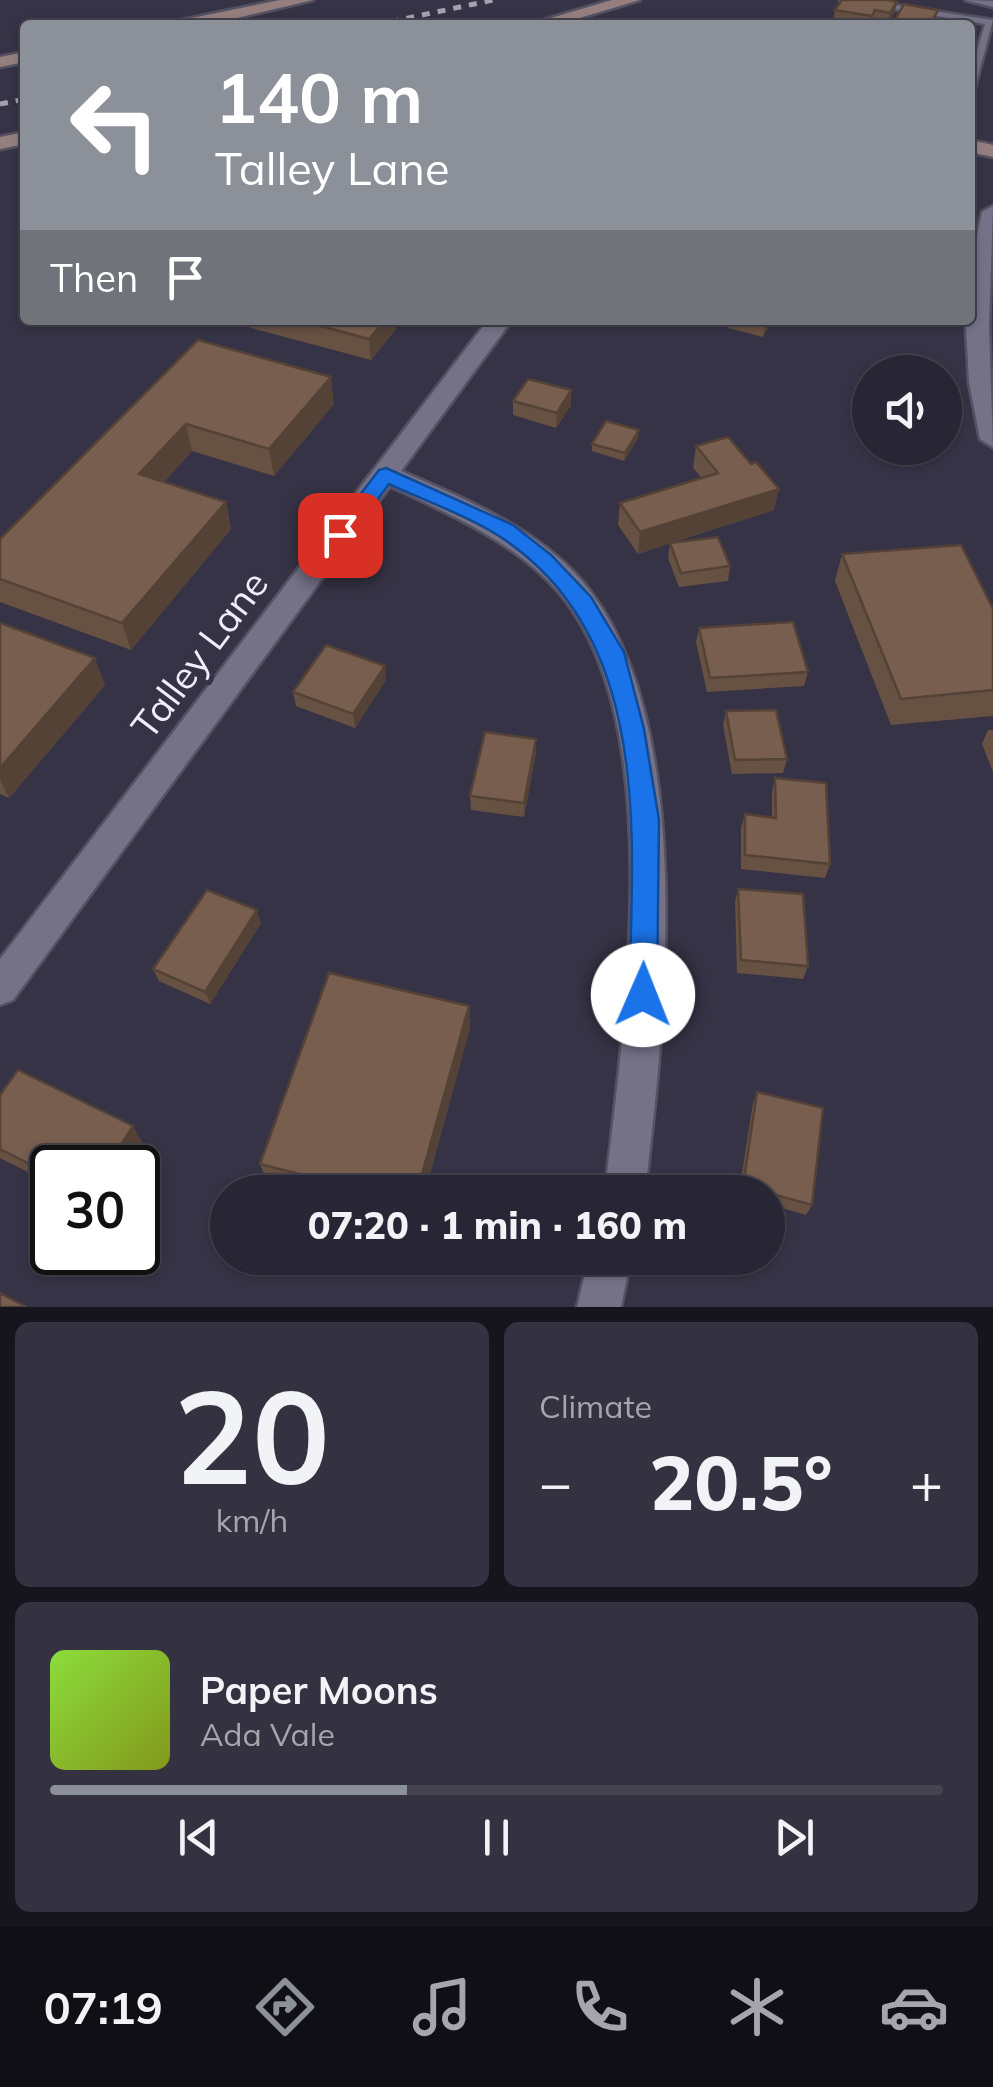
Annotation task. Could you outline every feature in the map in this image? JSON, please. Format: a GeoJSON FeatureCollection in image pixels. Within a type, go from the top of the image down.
{"type":"FeatureCollection","features":[{"type":"Feature","properties":{"kind":"street"},"geometry":{"type":"LineString","coordinates":[[207,20],[305,0]]}},
{"type":"Feature","properties":{"kind":"street"},"geometry":{"type":"LineString","coordinates":[[555,20],[632,0]]}},
{"type":"Feature","properties":{"kind":"street"},"geometry":{"type":"LineString","coordinates":[[993,212],[976,298],[977,362],[993,440]]}},
{"type":"Feature","properties":{"kind":"street","name":"Talley Lane"},"geometry":{"type":"LineString","coordinates":[[0,988],[496,325]]}},
{"type":"Feature","properties":{"kind":"street"},"geometry":{"type":"LineString","coordinates":[[386,474],[506,530],[583,602],[612,652],[632,729],[646,820],[642,1030],[627,1175]]}},
{"type":"Feature","properties":{"kind":"street"},"geometry":{"type":"LineString","coordinates":[[599,1307],[606,1275]]}},
{"type":"Feature","properties":{"kind":"lane"},"geometry":{"type":"LineString","coordinates":[[844,0],[990,22],[975,72]]}},
{"type":"Feature","properties":{"kind":"lane"},"geometry":{"type":"LineString","coordinates":[[969,0],[993,4]]}},
{"type":"Feature","properties":{"kind":"building"},"geometry":{"type":"Polygon","coordinates":[[[842,0],[897,2],[890,13],[875,10],[872,16],[835,10],[842,0]]]}},
{"type":"Feature","properties":{"kind":"building"},"geometry":{"type":"Polygon","coordinates":[[[904,4],[938,10],[933,20],[895,20],[904,4]]]}},
{"type":"Feature","properties":{"kind":"building"},"geometry":{"type":"Polygon","coordinates":[[[317,325],[381,325],[369,339],[317,325]]]}},
{"type":"Feature","properties":{"kind":"building"},"geometry":{"type":"Polygon","coordinates":[[[198,340],[331,377],[269,449],[186,424],[139,474],[226,502],[122,623],[0,579],[0,539],[198,340]]]}},
{"type":"Feature","properties":{"kind":"building"},"geometry":{"type":"Polygon","coordinates":[[[528,379],[571,390],[557,413],[513,401],[528,379]]]}},
{"type":"Feature","properties":{"kind":"building"},"geometry":{"type":"Polygon","coordinates":[[[606,421],[639,430],[625,453],[592,444],[606,421]]]}},
{"type":"Feature","properties":{"kind":"building"},"geometry":{"type":"Polygon","coordinates":[[[728,437],[779,489],[640,532],[620,503],[718,473],[696,446],[728,437]]]}},
{"type":"Feature","properties":{"kind":"building"},"geometry":{"type":"Polygon","coordinates":[[[718,537],[730,566],[681,573],[670,543],[718,537]]]}},
{"type":"Feature","properties":{"kind":"building"},"geometry":{"type":"Polygon","coordinates":[[[961,545],[993,609],[993,690],[901,699],[842,554],[961,545]]]}},
{"type":"Feature","properties":{"kind":"building"},"geometry":{"type":"Polygon","coordinates":[[[793,622],[808,672],[710,678],[699,628],[793,622]]]}},
{"type":"Feature","properties":{"kind":"building"},"geometry":{"type":"Polygon","coordinates":[[[0,623],[95,658],[0,768],[0,623]]]}},
{"type":"Feature","properties":{"kind":"building"},"geometry":{"type":"Polygon","coordinates":[[[326,645],[385,666],[353,714],[293,692],[326,645]]]}},
{"type":"Feature","properties":{"kind":"building"},"geometry":{"type":"Polygon","coordinates":[[[776,710],[787,759],[735,760],[726,711],[776,710]]]}},
{"type":"Feature","properties":{"kind":"building"},"geometry":{"type":"Polygon","coordinates":[[[485,732],[536,739],[524,803],[470,796],[485,732]]]}},
{"type":"Feature","properties":{"kind":"building"},"geometry":{"type":"Polygon","coordinates":[[[775,778],[826,783],[830,864],[745,855],[745,814],[776,818],[775,778]]]}},
{"type":"Feature","properties":{"kind":"building"},"geometry":{"type":"Polygon","coordinates":[[[738,889],[803,894],[808,966],[741,960],[738,889]]]}},
{"type":"Feature","properties":{"kind":"building"},"geometry":{"type":"Polygon","coordinates":[[[207,890],[257,910],[205,992],[153,969],[207,890]]]}},
{"type":"Feature","properties":{"kind":"building"},"geometry":{"type":"Polygon","coordinates":[[[329,973],[469,1006],[422,1175],[303,1175],[260,1164],[329,973]]]}},
{"type":"Feature","properties":{"kind":"building"},"geometry":{"type":"Polygon","coordinates":[[[18,1070],[133,1126],[121,1145],[30,1145],[30,1164],[0,1149],[0,1095],[18,1070]]]}},
{"type":"Feature","properties":{"kind":"building"},"geometry":{"type":"Polygon","coordinates":[[[757,1092],[823,1108],[812,1205],[785,1198],[785,1175],[745,1175],[757,1092]]]}},
{"type":"Feature","properties":{"kind":"building"},"geometry":{"type":"Polygon","coordinates":[[[0,1293],[27,1307],[0,1307],[0,1293]]]}},
{"type":"Feature","properties":{"kind":"railway"},"geometry":{"type":"LineString","coordinates":[[399,20],[493,0]]}},
{"type":"Feature","properties":{"kind":"railway"},"geometry":{"type":"LineString","coordinates":[[0,104],[20,100]]}},
{"type":"Feature","properties":{"kind":"route"},"geometry":{"type":"LineString","coordinates":[[340,535],[386,474],[506,530],[543,560],[583,602],[612,652],[632,729],[646,820],[643,995]]}}]}
